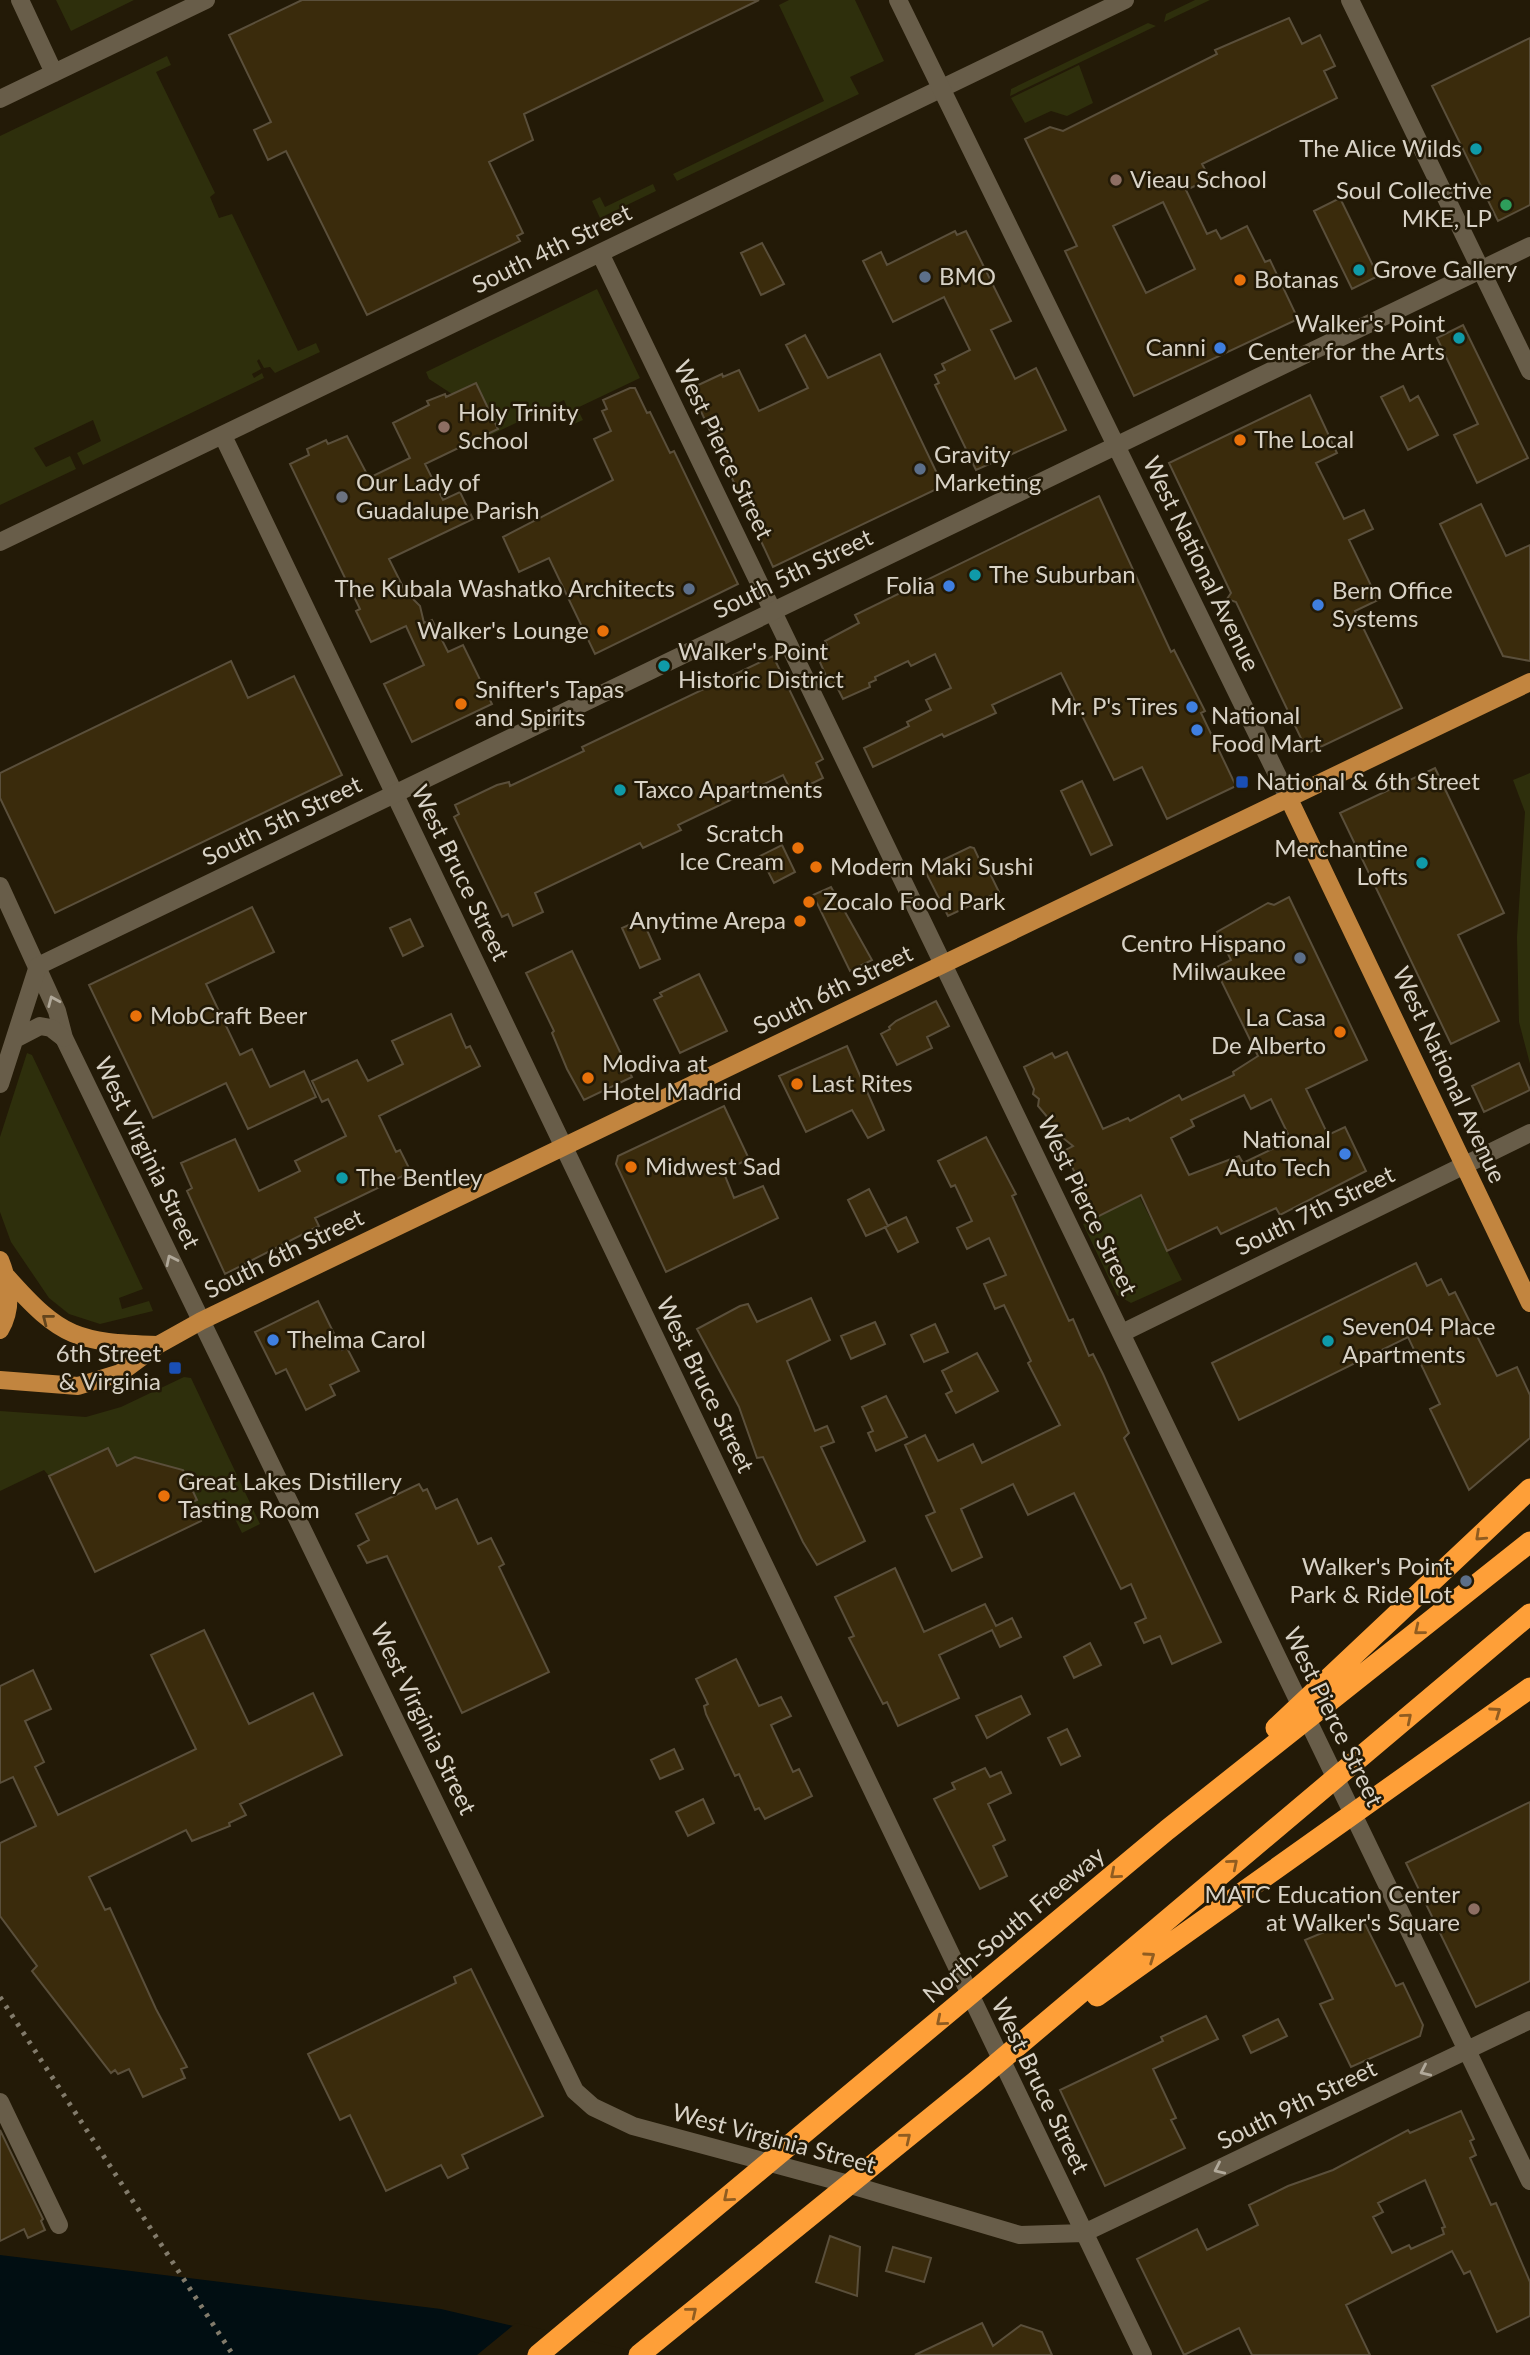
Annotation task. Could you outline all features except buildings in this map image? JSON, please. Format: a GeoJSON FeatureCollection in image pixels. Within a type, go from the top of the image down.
{"type":"FeatureCollection","features":[{"type":"Feature","properties":{"kind":"highway"},"geometry":{"type":"LineString","coordinates":[[1167,1830],[1530,1489]]}},
{"type":"Feature","properties":{"kind":"highway","name":"North-South Freeway"},"geometry":{"type":"LineString","coordinates":[[538,2355],[1167,1830],[1530,1542]]}},
{"type":"Feature","properties":{"kind":"highway"},"geometry":{"type":"LineString","coordinates":[[639,2355],[975,2082],[1530,1614]]}},
{"type":"Feature","properties":{"kind":"highway"},"geometry":{"type":"LineString","coordinates":[[975,2082],[1530,1688]]}},
{"type":"Feature","properties":{"kind":"main road","name":"South 6th Street"},"geometry":{"type":"LineString","coordinates":[[0,1380],[78,1386],[120,1373],[158,1345],[201,1321],[1530,682]]}},
{"type":"Feature","properties":{"kind":"main road","name":"West National Avenue"},"geometry":{"type":"LineString","coordinates":[[1288,797],[1530,1303]]}},
{"type":"Feature","properties":{"kind":"main road"},"geometry":{"type":"LineString","coordinates":[[0,1260],[7,1277],[9,1302],[0,1330]]}},
{"type":"Feature","properties":{"kind":"main road"},"geometry":{"type":"LineString","coordinates":[[7,1277],[39,1313],[60,1329],[100,1343],[158,1345]]}},
{"type":"Feature","properties":{"kind":"street"},"geometry":{"type":"LineString","coordinates":[[20,0],[54,73]]}},
{"type":"Feature","properties":{"kind":"street"},"geometry":{"type":"LineString","coordinates":[[0,99],[206,0]]}},
{"type":"Feature","properties":{"kind":"street","name":"West National Avenue"},"geometry":{"type":"LineString","coordinates":[[898,0],[1288,797]]}},
{"type":"Feature","properties":{"kind":"street","name":"South 4th Street"},"geometry":{"type":"LineString","coordinates":[[0,542],[1125,0]]}},
{"type":"Feature","properties":{"kind":"street"},"geometry":{"type":"LineString","coordinates":[[1350,0],[1530,371]]}},
{"type":"Feature","properties":{"kind":"street","name":"South 5th Street"},"geometry":{"type":"LineString","coordinates":[[38,966],[1530,247]]}},
{"type":"Feature","properties":{"kind":"street","name":"West Pierce Street"},"geometry":{"type":"LineString","coordinates":[[600,253],[1530,2181]]}},
{"type":"Feature","properties":{"kind":"street","name":"West Bruce Street"},"geometry":{"type":"LineString","coordinates":[[223,436],[1143,2355]]}},
{"type":"Feature","properties":{"kind":"street","name":"West Virginia Street"},"geometry":{"type":"LineString","coordinates":[[0,886],[57,1011],[64,1038],[312,1543],[575,2091],[593,2107],[633,2126],[841,2182],[1020,2235],[1084,2233]]}},
{"type":"Feature","properties":{"kind":"street"},"geometry":{"type":"LineString","coordinates":[[0,1084],[38,966]]}},
{"type":"Feature","properties":{"kind":"street"},"geometry":{"type":"LineString","coordinates":[[15,1038],[40,1026],[51,1028],[64,1038]]}},
{"type":"Feature","properties":{"kind":"street","name":"South 7th Street"},"geometry":{"type":"LineString","coordinates":[[1122,1333],[1530,1133]]}},
{"type":"Feature","properties":{"kind":"street","name":"South 9th Street"},"geometry":{"type":"LineString","coordinates":[[1084,2233],[1530,2020]]}},
{"type":"Feature","properties":{"kind":"street"},"geometry":{"type":"LineString","coordinates":[[0,2102],[59,2225]]}},
{"type":"Feature","properties":{"kind":"shaded area"},"geometry":{"type":"Polygon","coordinates":[[[56,0],[134,0],[71,31],[56,0]]]}},
{"type":"Feature","properties":{"kind":"shaded area"},"geometry":{"type":"Polygon","coordinates":[[[789,0],[855,0],[884,61],[850,77],[859,94],[677,181],[673,174],[824,101],[779,5],[789,0]]]}},
{"type":"Feature","properties":{"kind":"shaded area"},"geometry":{"type":"Polygon","coordinates":[[[1195,0],[1210,0],[1164,22],[1166,14],[1195,0]]]}},
{"type":"Feature","properties":{"kind":"shaded area"},"geometry":{"type":"Polygon","coordinates":[[[1148,23],[1156,26],[1010,96],[1011,89],[1148,23]]]}},
{"type":"Feature","properties":{"kind":"shaded area"},"geometry":{"type":"Polygon","coordinates":[[[167,56],[171,65],[156,72],[215,193],[210,197],[219,218],[232,214],[298,351],[316,343],[320,352],[275,373],[270,367],[264,368],[259,359],[257,361],[261,369],[252,374],[254,378],[262,373],[264,378],[83,465],[77,453],[101,441],[93,420],[34,448],[46,467],[70,456],[76,469],[0,505],[0,136],[167,56]]]}},
{"type":"Feature","properties":{"kind":"shaded area"},"geometry":{"type":"Polygon","coordinates":[[[1079,65],[1093,103],[1067,116],[1051,111],[1025,123],[1011,98],[1079,65]]]}},
{"type":"Feature","properties":{"kind":"shaded area"},"geometry":{"type":"Polygon","coordinates":[[[653,184],[656,191],[600,218],[592,201],[600,197],[605,207],[653,184]]]}},
{"type":"Feature","properties":{"kind":"shaded area"},"geometry":{"type":"Polygon","coordinates":[[[597,289],[640,378],[577,408],[583,420],[574,424],[564,400],[472,444],[476,383],[452,394],[429,379],[426,372],[597,289]]]}},
{"type":"Feature","properties":{"kind":"shaded area"},"geometry":{"type":"Polygon","coordinates":[[[1530,773],[1530,1064],[1519,1022],[1517,937],[1525,812],[1513,780],[1530,773]]]}},
{"type":"Feature","properties":{"kind":"shaded area"},"geometry":{"type":"Polygon","coordinates":[[[27,1053],[32,1055],[143,1289],[119,1298],[122,1309],[149,1301],[153,1311],[100,1324],[69,1314],[49,1298],[11,1242],[0,1212],[0,1137],[27,1053]]]}},
{"type":"Feature","properties":{"kind":"shaded area"},"geometry":{"type":"Polygon","coordinates":[[[1139,1196],[1182,1280],[1131,1303],[1117,1295],[1083,1224],[1139,1196]]]}},
{"type":"Feature","properties":{"kind":"shaded area"},"geometry":{"type":"Polygon","coordinates":[[[184,1377],[191,1378],[260,1524],[242,1533],[232,1513],[222,1511],[201,1521],[192,1502],[197,1499],[183,1470],[135,1457],[117,1466],[107,1448],[49,1476],[44,1470],[0,1491],[0,1411],[86,1417],[121,1407],[184,1377]]]}},
{"type":"Feature","properties":{"kind":"shaded area"},"geometry":{"type":"Polygon","coordinates":[[[0,2255],[441,2309],[636,2355],[0,2355],[0,2255]]]}},
{"type":"Feature","properties":{"kind":"pier"},"geometry":{"type":"Polygon","coordinates":[[[516,2323],[636,2352],[639,2355],[477,2355],[516,2323]]]}},
{"type":"Feature","properties":{"kind":"railway"},"geometry":{"type":"LineString","coordinates":[[0,1997],[233,2355]]}},
{"type":"Feature","properties":{"kind":"place","name":"The Alice Wilds"},"geometry":{"type":"Point","coordinates":[1476,149]}},
{"type":"Feature","properties":{"kind":"place","name":"Vieau School"},"geometry":{"type":"Point","coordinates":[1116,180]}},
{"type":"Feature","properties":{"kind":"place","name":"Soul Collective MKE, LP"},"geometry":{"type":"Point","coordinates":[1506,205]}},
{"type":"Feature","properties":{"kind":"place","name":"Grove Gallery"},"geometry":{"type":"Point","coordinates":[1359,270]}},
{"type":"Feature","properties":{"kind":"place","name":"BMO"},"geometry":{"type":"Point","coordinates":[925,277]}},
{"type":"Feature","properties":{"kind":"place","name":"Botanas"},"geometry":{"type":"Point","coordinates":[1240,280]}},
{"type":"Feature","properties":{"kind":"place","name":"Walker's Point Center for the Arts"},"geometry":{"type":"Point","coordinates":[1459,338]}},
{"type":"Feature","properties":{"kind":"place","name":"Canni"},"geometry":{"type":"Point","coordinates":[1220,348]}},
{"type":"Feature","properties":{"kind":"place","name":"Holy Trinity School"},"geometry":{"type":"Point","coordinates":[444,427]}},
{"type":"Feature","properties":{"kind":"place","name":"The Local"},"geometry":{"type":"Point","coordinates":[1240,440]}},
{"type":"Feature","properties":{"kind":"place","name":"Gravity Marketing"},"geometry":{"type":"Point","coordinates":[920,469]}},
{"type":"Feature","properties":{"kind":"place","name":"Our Lady of Guadalupe Parish"},"geometry":{"type":"Point","coordinates":[342,497]}},
{"type":"Feature","properties":{"kind":"place","name":"The Suburban"},"geometry":{"type":"Point","coordinates":[975,575]}},
{"type":"Feature","properties":{"kind":"place","name":"Folia"},"geometry":{"type":"Point","coordinates":[949,586]}},
{"type":"Feature","properties":{"kind":"place","name":"The Kubala Washatko Architects"},"geometry":{"type":"Point","coordinates":[689,589]}},
{"type":"Feature","properties":{"kind":"place","name":"Bern Office Systems"},"geometry":{"type":"Point","coordinates":[1318,605]}},
{"type":"Feature","properties":{"kind":"place","name":"Walker's Lounge"},"geometry":{"type":"Point","coordinates":[603,631]}},
{"type":"Feature","properties":{"kind":"place","name":"Walker's Point Historic District"},"geometry":{"type":"Point","coordinates":[664,666]}},
{"type":"Feature","properties":{"kind":"place","name":"Snifter's Tapas and Spirits"},"geometry":{"type":"Point","coordinates":[461,704]}},
{"type":"Feature","properties":{"kind":"place","name":"Mr. P's Tires"},"geometry":{"type":"Point","coordinates":[1192,707]}},
{"type":"Feature","properties":{"kind":"place","name":"National Food Mart"},"geometry":{"type":"Point","coordinates":[1197,730]}},
{"type":"Feature","properties":{"kind":"place","name":"National & 6th Street"},"geometry":{"type":"Point","coordinates":[1242,782]}},
{"type":"Feature","properties":{"kind":"place","name":"Taxco Apartments"},"geometry":{"type":"Point","coordinates":[620,790]}},
{"type":"Feature","properties":{"kind":"place","name":"Scratch Ice Cream"},"geometry":{"type":"Point","coordinates":[798,848]}},
{"type":"Feature","properties":{"kind":"place","name":"Merchantine Lofts"},"geometry":{"type":"Point","coordinates":[1422,863]}},
{"type":"Feature","properties":{"kind":"place","name":"Modern Maki Sushi"},"geometry":{"type":"Point","coordinates":[816,867]}},
{"type":"Feature","properties":{"kind":"place","name":"Zocalo Food Park"},"geometry":{"type":"Point","coordinates":[809,902]}},
{"type":"Feature","properties":{"kind":"place","name":"Anytime Arepa"},"geometry":{"type":"Point","coordinates":[800,921]}},
{"type":"Feature","properties":{"kind":"place","name":"Centro Hispano Milwaukee"},"geometry":{"type":"Point","coordinates":[1300,958]}},
{"type":"Feature","properties":{"kind":"place","name":"MobCraft Beer"},"geometry":{"type":"Point","coordinates":[136,1016]}},
{"type":"Feature","properties":{"kind":"place","name":"La Casa De Alberto"},"geometry":{"type":"Point","coordinates":[1340,1032]}},
{"type":"Feature","properties":{"kind":"place","name":"Modiva at Hotel Madrid"},"geometry":{"type":"Point","coordinates":[588,1078]}},
{"type":"Feature","properties":{"kind":"place","name":"Last Rites"},"geometry":{"type":"Point","coordinates":[797,1084]}},
{"type":"Feature","properties":{"kind":"place","name":"National Auto Tech"},"geometry":{"type":"Point","coordinates":[1345,1154]}},
{"type":"Feature","properties":{"kind":"place","name":"Midwest Sad"},"geometry":{"type":"Point","coordinates":[631,1167]}},
{"type":"Feature","properties":{"kind":"place","name":"The Bentley"},"geometry":{"type":"Point","coordinates":[342,1178]}},
{"type":"Feature","properties":{"kind":"place","name":"Thelma Carol"},"geometry":{"type":"Point","coordinates":[273,1340]}},
{"type":"Feature","properties":{"kind":"place","name":"Seven04 Place Apartments"},"geometry":{"type":"Point","coordinates":[1328,1341]}},
{"type":"Feature","properties":{"kind":"place","name":"6th Street & Virginia"},"geometry":{"type":"Point","coordinates":[175,1368]}},
{"type":"Feature","properties":{"kind":"place","name":"Great Lakes Distillery Tasting Room"},"geometry":{"type":"Point","coordinates":[164,1496]}},
{"type":"Feature","properties":{"kind":"place","name":"Walker's Point Park & Ride Lot"},"geometry":{"type":"Point","coordinates":[1466,1581]}},
{"type":"Feature","properties":{"kind":"place","name":"MATC Education Center at Walker's Square"},"geometry":{"type":"Point","coordinates":[1474,1909]}}]}
